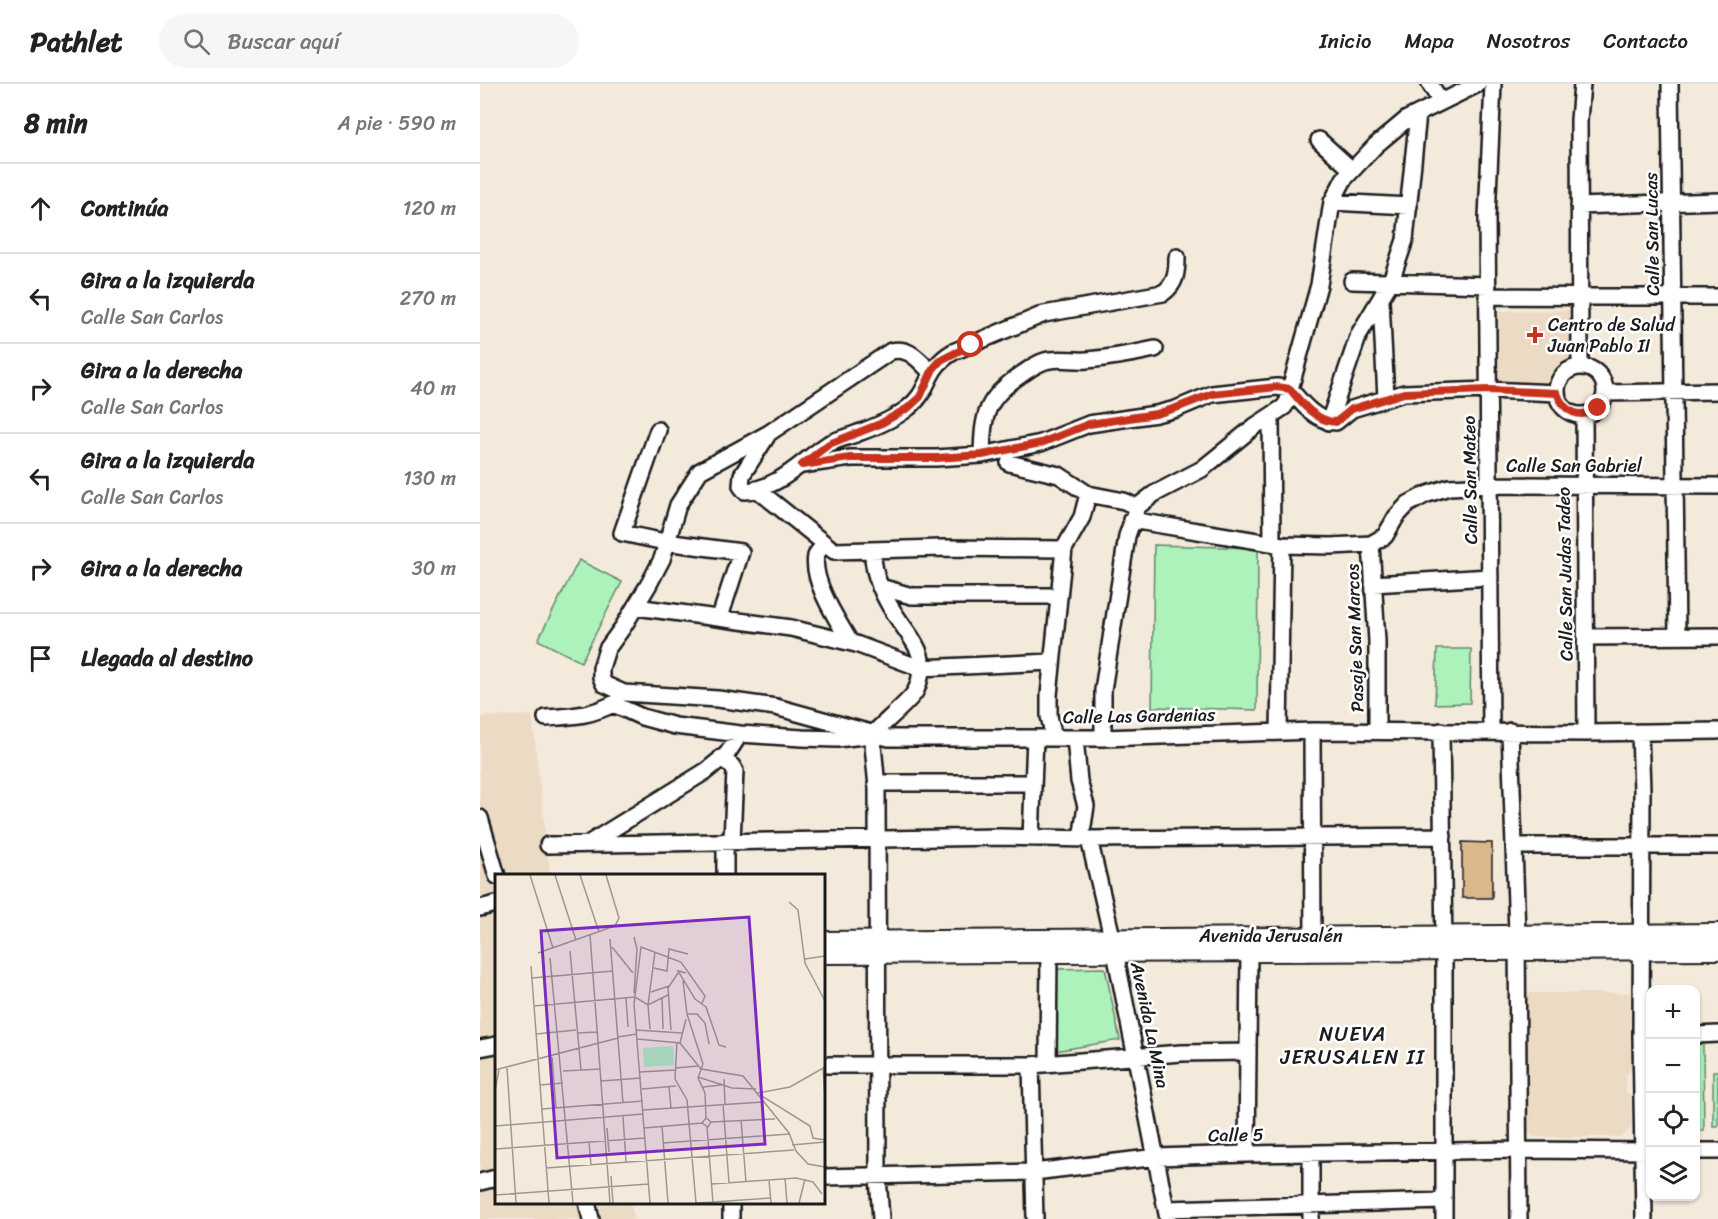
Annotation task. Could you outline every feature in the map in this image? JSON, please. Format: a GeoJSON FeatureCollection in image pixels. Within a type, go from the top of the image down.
{"type":"FeatureCollection","features":[{"type":"Feature","properties":{"kind":"street"},"geometry":{"type":"LineString","coordinates":[[1430,84],[1446,100]]}},
{"type":"Feature","properties":{"kind":"street"},"geometry":{"type":"LineString","coordinates":[[1446,100],[1461,84]]}},
{"type":"Feature","properties":{"kind":"street"},"geometry":{"type":"LineString","coordinates":[[1103,738],[1103,690],[1134,513],[1154,494],[1202,469],[1255,426],[1284,407],[1288,401],[1319,285],[1332,202],[1344,179],[1390,132],[1418,114],[1479,84]]}},
{"type":"Feature","properties":{"kind":"street","name":"Calle San Mateo"},"geometry":{"type":"LineString","coordinates":[[1491,731],[1488,175],[1493,84]]}},
{"type":"Feature","properties":{"kind":"street"},"geometry":{"type":"LineString","coordinates":[[1580,367],[1579,120],[1582,84]]}},
{"type":"Feature","properties":{"kind":"street","name":"Calle San Lucas"},"geometry":{"type":"LineString","coordinates":[[1670,84],[1677,636]]}},
{"type":"Feature","properties":{"kind":"street"},"geometry":{"type":"LineString","coordinates":[[1329,422],[1359,334],[1391,281],[1405,240],[1418,114]]}},
{"type":"Feature","properties":{"kind":"street"},"geometry":{"type":"LineString","coordinates":[[1319,140],[1352,170]]}},
{"type":"Feature","properties":{"kind":"street"},"geometry":{"type":"LineString","coordinates":[[1579,206],[1718,201]]}},
{"type":"Feature","properties":{"kind":"street"},"geometry":{"type":"LineString","coordinates":[[1332,202],[1409,206]]}},
{"type":"Feature","properties":{"kind":"street"},"geometry":{"type":"LineString","coordinates":[[769,433],[742,475],[741,486],[746,491],[759,490],[802,465],[829,444],[880,424],[908,408],[920,397],[931,372],[941,360],[953,352],[1044,314],[1163,293],[1170,288],[1175,279],[1177,256]]}},
{"type":"Feature","properties":{"kind":"street"},"geometry":{"type":"LineString","coordinates":[[1352,280],[1439,284],[1579,297],[1718,297]]}},
{"type":"Feature","properties":{"kind":"street"},"geometry":{"type":"LineString","coordinates":[[1381,301],[1386,398]]}},
{"type":"Feature","properties":{"kind":"street"},"geometry":{"type":"LineString","coordinates":[[873,550],[875,571],[880,586],[920,656],[921,668],[914,693],[872,735],[837,739],[740,734],[675,726],[642,717],[613,696],[604,684],[601,668],[607,649],[636,607],[662,560],[665,542],[678,505],[700,471],[769,433],[891,351],[901,349],[908,351],[931,372]]}},
{"type":"Feature","properties":{"kind":"street"},"geometry":{"type":"LineString","coordinates":[[982,455],[986,412],[990,402],[1000,390],[1038,364],[1048,360],[1083,361],[1107,358],[1155,349]]}},
{"type":"Feature","properties":{"kind":"street"},"geometry":{"type":"LineString","coordinates":[[1588,368],[1601,377],[1605,393],[1598,408],[1584,415],[1574,414],[1566,410],[1560,402],[1557,393],[1558,383],[1571,369],[1588,368]]}},
{"type":"Feature","properties":{"kind":"street"},"geometry":{"type":"LineString","coordinates":[[802,465],[850,458],[936,458],[982,455],[1041,443],[1089,424],[1156,414],[1212,394],[1277,387],[1290,389],[1301,403],[1329,422],[1336,422],[1352,409],[1418,391],[1489,390],[1557,393]]}},
{"type":"Feature","properties":{"kind":"street"},"geometry":{"type":"LineString","coordinates":[[1605,393],[1718,391]]}},
{"type":"Feature","properties":{"kind":"street","name":"Calle San Judas Tadeo"},"geometry":{"type":"LineString","coordinates":[[1584,415],[1586,733]]}},
{"type":"Feature","properties":{"kind":"street"},"geometry":{"type":"LineString","coordinates":[[1271,416],[1277,544],[1279,732]]}},
{"type":"Feature","properties":{"kind":"street"},"geometry":{"type":"LineString","coordinates":[[658,430],[622,533],[665,542],[741,552],[720,617]]}},
{"type":"Feature","properties":{"kind":"street"},"geometry":{"type":"LineString","coordinates":[[1009,463],[1059,476],[1088,494],[1124,501],[1134,513],[1277,544],[1331,546],[1371,544]]}},
{"type":"Feature","properties":{"kind":"street","name":"Calle San Gabriel"},"geometry":{"type":"LineString","coordinates":[[1371,544],[1385,536],[1396,517],[1408,504],[1425,495],[1449,487],[1490,485],[1718,486]]}},
{"type":"Feature","properties":{"kind":"street"},"geometry":{"type":"LineString","coordinates":[[759,490],[834,551],[941,548],[1064,549]]}},
{"type":"Feature","properties":{"kind":"street"},"geometry":{"type":"LineString","coordinates":[[1054,738],[1048,716],[1051,662],[1064,549],[1082,518],[1088,494]]}},
{"type":"Feature","properties":{"kind":"street","name":"Pasaje San Marcos"},"geometry":{"type":"LineString","coordinates":[[1371,544],[1377,641],[1377,731]]}},
{"type":"Feature","properties":{"kind":"street"},"geometry":{"type":"LineString","coordinates":[[824,545],[816,554],[816,569],[821,588],[850,642]]}},
{"type":"Feature","properties":{"kind":"street"},"geometry":{"type":"LineString","coordinates":[[1373,584],[1491,577]]}},
{"type":"Feature","properties":{"kind":"street"},"geometry":{"type":"LineString","coordinates":[[880,586],[912,596],[1059,596]]}},
{"type":"Feature","properties":{"kind":"street"},"geometry":{"type":"LineString","coordinates":[[636,607],[791,628],[850,642],[921,668],[1051,662]]}},
{"type":"Feature","properties":{"kind":"street"},"geometry":{"type":"LineString","coordinates":[[1585,637],[1718,636]]}},
{"type":"Feature","properties":{"kind":"street","name":"Calle Las Gardenias"},"geometry":{"type":"LineString","coordinates":[[613,696],[624,693],[718,699],[776,707],[872,735],[908,739],[1103,738],[1312,731],[1586,733],[1718,731]]}},
{"type":"Feature","properties":{"kind":"street"},"geometry":{"type":"LineString","coordinates":[[546,718],[580,716],[597,712],[613,696]]}},
{"type":"Feature","properties":{"kind":"street"},"geometry":{"type":"LineString","coordinates":[[1312,731],[1312,944]]}},
{"type":"Feature","properties":{"kind":"street"},"geometry":{"type":"LineString","coordinates":[[1441,731],[1444,1219]]}},
{"type":"Feature","properties":{"kind":"street"},"geometry":{"type":"LineString","coordinates":[[1510,731],[1517,941],[1518,1219]]}},
{"type":"Feature","properties":{"kind":"street"},"geometry":{"type":"LineString","coordinates":[[1640,732],[1641,941],[1646,1036]]}},
{"type":"Feature","properties":{"kind":"street"},"geometry":{"type":"LineString","coordinates":[[587,844],[706,771],[727,754],[740,734]]}},
{"type":"Feature","properties":{"kind":"street"},"geometry":{"type":"LineString","coordinates":[[872,735],[876,783],[878,1177],[881,1219]]}},
{"type":"Feature","properties":{"kind":"street"},"geometry":{"type":"LineString","coordinates":[[1031,838],[1035,738]]}},
{"type":"Feature","properties":{"kind":"street"},"geometry":{"type":"LineString","coordinates":[[1076,738],[1079,781],[1086,806],[1085,839]]}},
{"type":"Feature","properties":{"kind":"street"},"geometry":{"type":"LineString","coordinates":[[721,758],[735,771],[725,874]]}},
{"type":"Feature","properties":{"kind":"street"},"geometry":{"type":"LineString","coordinates":[[876,783],[1033,783]]}},
{"type":"Feature","properties":{"kind":"street"},"geometry":{"type":"LineString","coordinates":[[480,818],[496,874]]}},
{"type":"Feature","properties":{"kind":"street"},"geometry":{"type":"LineString","coordinates":[[548,845],[728,841],[1443,836]]}},
{"type":"Feature","properties":{"kind":"street","name":"Avenida La Mina"},"geometry":{"type":"LineString","coordinates":[[1085,839],[1114,944],[1167,1214]]}},
{"type":"Feature","properties":{"kind":"street"},"geometry":{"type":"LineString","coordinates":[[1515,846],[1718,846]]}},
{"type":"Feature","properties":{"kind":"street"},"geometry":{"type":"LineString","coordinates":[[480,908],[495,904]]}},
{"type":"Feature","properties":{"kind":"street","name":"Avenida Jerusalén"},"geometry":{"type":"LineString","coordinates":[[825,954],[876,947],[1641,941],[1718,933]]}},
{"type":"Feature","properties":{"kind":"street","name":"Avenida Jerusalén"},"geometry":{"type":"LineString","coordinates":[[825,941],[876,947],[1049,952],[1114,944],[1249,952],[1312,944]]}},
{"type":"Feature","properties":{"kind":"street","name":"Avenida Jerusalén"},"geometry":{"type":"LineString","coordinates":[[1641,941],[1718,950]]}},
{"type":"Feature","properties":{"kind":"street"},"geometry":{"type":"LineString","coordinates":[[1047,1064],[1049,952]]}},
{"type":"Feature","properties":{"kind":"street"},"geometry":{"type":"LineString","coordinates":[[1247,1154],[1249,952]]}},
{"type":"Feature","properties":{"kind":"street"},"geometry":{"type":"LineString","coordinates":[[1700,1035],[1718,1034]]}},
{"type":"Feature","properties":{"kind":"street"},"geometry":{"type":"LineString","coordinates":[[1646,1039],[1647,1147]]}},
{"type":"Feature","properties":{"kind":"street"},"geometry":{"type":"LineString","coordinates":[[480,1048],[495,1045]]}},
{"type":"Feature","properties":{"kind":"street"},"geometry":{"type":"LineString","coordinates":[[825,1065],[1032,1065],[1137,1055],[1248,1052]]}},
{"type":"Feature","properties":{"kind":"street"},"geometry":{"type":"LineString","coordinates":[[1032,1065],[1035,1219]]}},
{"type":"Feature","properties":{"kind":"street","name":"Calle 5"},"geometry":{"type":"LineString","coordinates":[[825,1178],[1034,1172],[1157,1157],[1247,1154],[1445,1150],[1646,1151]]}},
{"type":"Feature","properties":{"kind":"street"},"geometry":{"type":"LineString","coordinates":[[1700,1151],[1718,1151]]}},
{"type":"Feature","properties":{"kind":"street"},"geometry":{"type":"LineString","coordinates":[[1311,1154],[1311,1211]]}},
{"type":"Feature","properties":{"kind":"street"},"geometry":{"type":"LineString","coordinates":[[1644,1219],[1646,1174]]}},
{"type":"Feature","properties":{"kind":"street"},"geometry":{"type":"LineString","coordinates":[[480,1182],[495,1178]]}},
{"type":"Feature","properties":{"kind":"street"},"geometry":{"type":"LineString","coordinates":[[1167,1214],[1311,1211],[1444,1202]]}},
{"type":"Feature","properties":{"kind":"street"},"geometry":{"type":"LineString","coordinates":[[587,1204],[591,1219]]}},
{"type":"Feature","properties":{"kind":"shaded area","name":"Centro de Salud Juan Pablo II"},"geometry":{"type":"Polygon","coordinates":[[[1574,310],[1573,359],[1558,366],[1552,372],[1546,389],[1499,387],[1497,311],[1574,310]]]}},
{"type":"Feature","properties":{"kind":"shaded area"},"geometry":{"type":"Polygon","coordinates":[[[532,715],[550,874],[495,874],[495,1204],[630,1204],[635,1219],[480,1219],[480,717],[532,715]]]}},
{"type":"Feature","properties":{"kind":"shaded area"},"geometry":{"type":"Polygon","coordinates":[[[1523,993],[1630,993],[1631,1070],[1626,1075],[1626,1092],[1631,1096],[1631,1128],[1622,1137],[1534,1137],[1525,1129],[1523,993]]]}},
{"type":"Feature","properties":{"kind":"green space"},"geometry":{"type":"Polygon","coordinates":[[[1154,545],[1258,548],[1257,710],[1152,707],[1154,545]]]}},
{"type":"Feature","properties":{"kind":"green space"},"geometry":{"type":"Polygon","coordinates":[[[579,560],[622,582],[581,662],[538,640],[579,560]]]}},
{"type":"Feature","properties":{"kind":"green space"},"geometry":{"type":"Polygon","coordinates":[[[1437,649],[1471,649],[1470,703],[1435,704],[1437,649]]]}},
{"type":"Feature","properties":{"kind":"green space"},"geometry":{"type":"Polygon","coordinates":[[[1105,968],[1120,1040],[1055,1051],[1057,969],[1105,968]]]}},
{"type":"Feature","properties":{"kind":"green space"},"geometry":{"type":"Polygon","coordinates":[[[1700,1044],[1703,1044],[1704,1131],[1700,1131],[1700,1044]]]}},
{"type":"Feature","properties":{"kind":"green space"},"geometry":{"type":"Polygon","coordinates":[[[1713,1071],[1718,1071],[1718,1126],[1713,1126],[1713,1071]]]}},
{"type":"Feature","properties":{"kind":"building"},"geometry":{"type":"Polygon","coordinates":[[[1462,842],[1492,843],[1492,898],[1462,898],[1462,842]]]}},
{"type":"Feature","properties":{"kind":"place","name":"Centro de Salud Juan Pablo II"},"geometry":{"type":"Point","coordinates":[1535,335]}},
{"type":"Feature","properties":{"kind":"district","name":"NUEVA JERUSALEN II"},"geometry":{"type":"Point","coordinates":[1353,1046]}},
{"type":"Feature","properties":{"kind":"route"},"geometry":{"type":"LineString","coordinates":[[971,345],[941,360],[933,369],[920,397],[908,408],[880,424],[829,444],[802,465],[850,458],[936,458],[982,455],[1041,443],[1089,424],[1135,419],[1156,414],[1212,394],[1277,387],[1290,389],[1301,403],[1329,422],[1336,422],[1352,409],[1361,408],[1389,396],[1418,391],[1489,390],[1557,393],[1566,410],[1574,414],[1584,415],[1598,408]]}}]}
